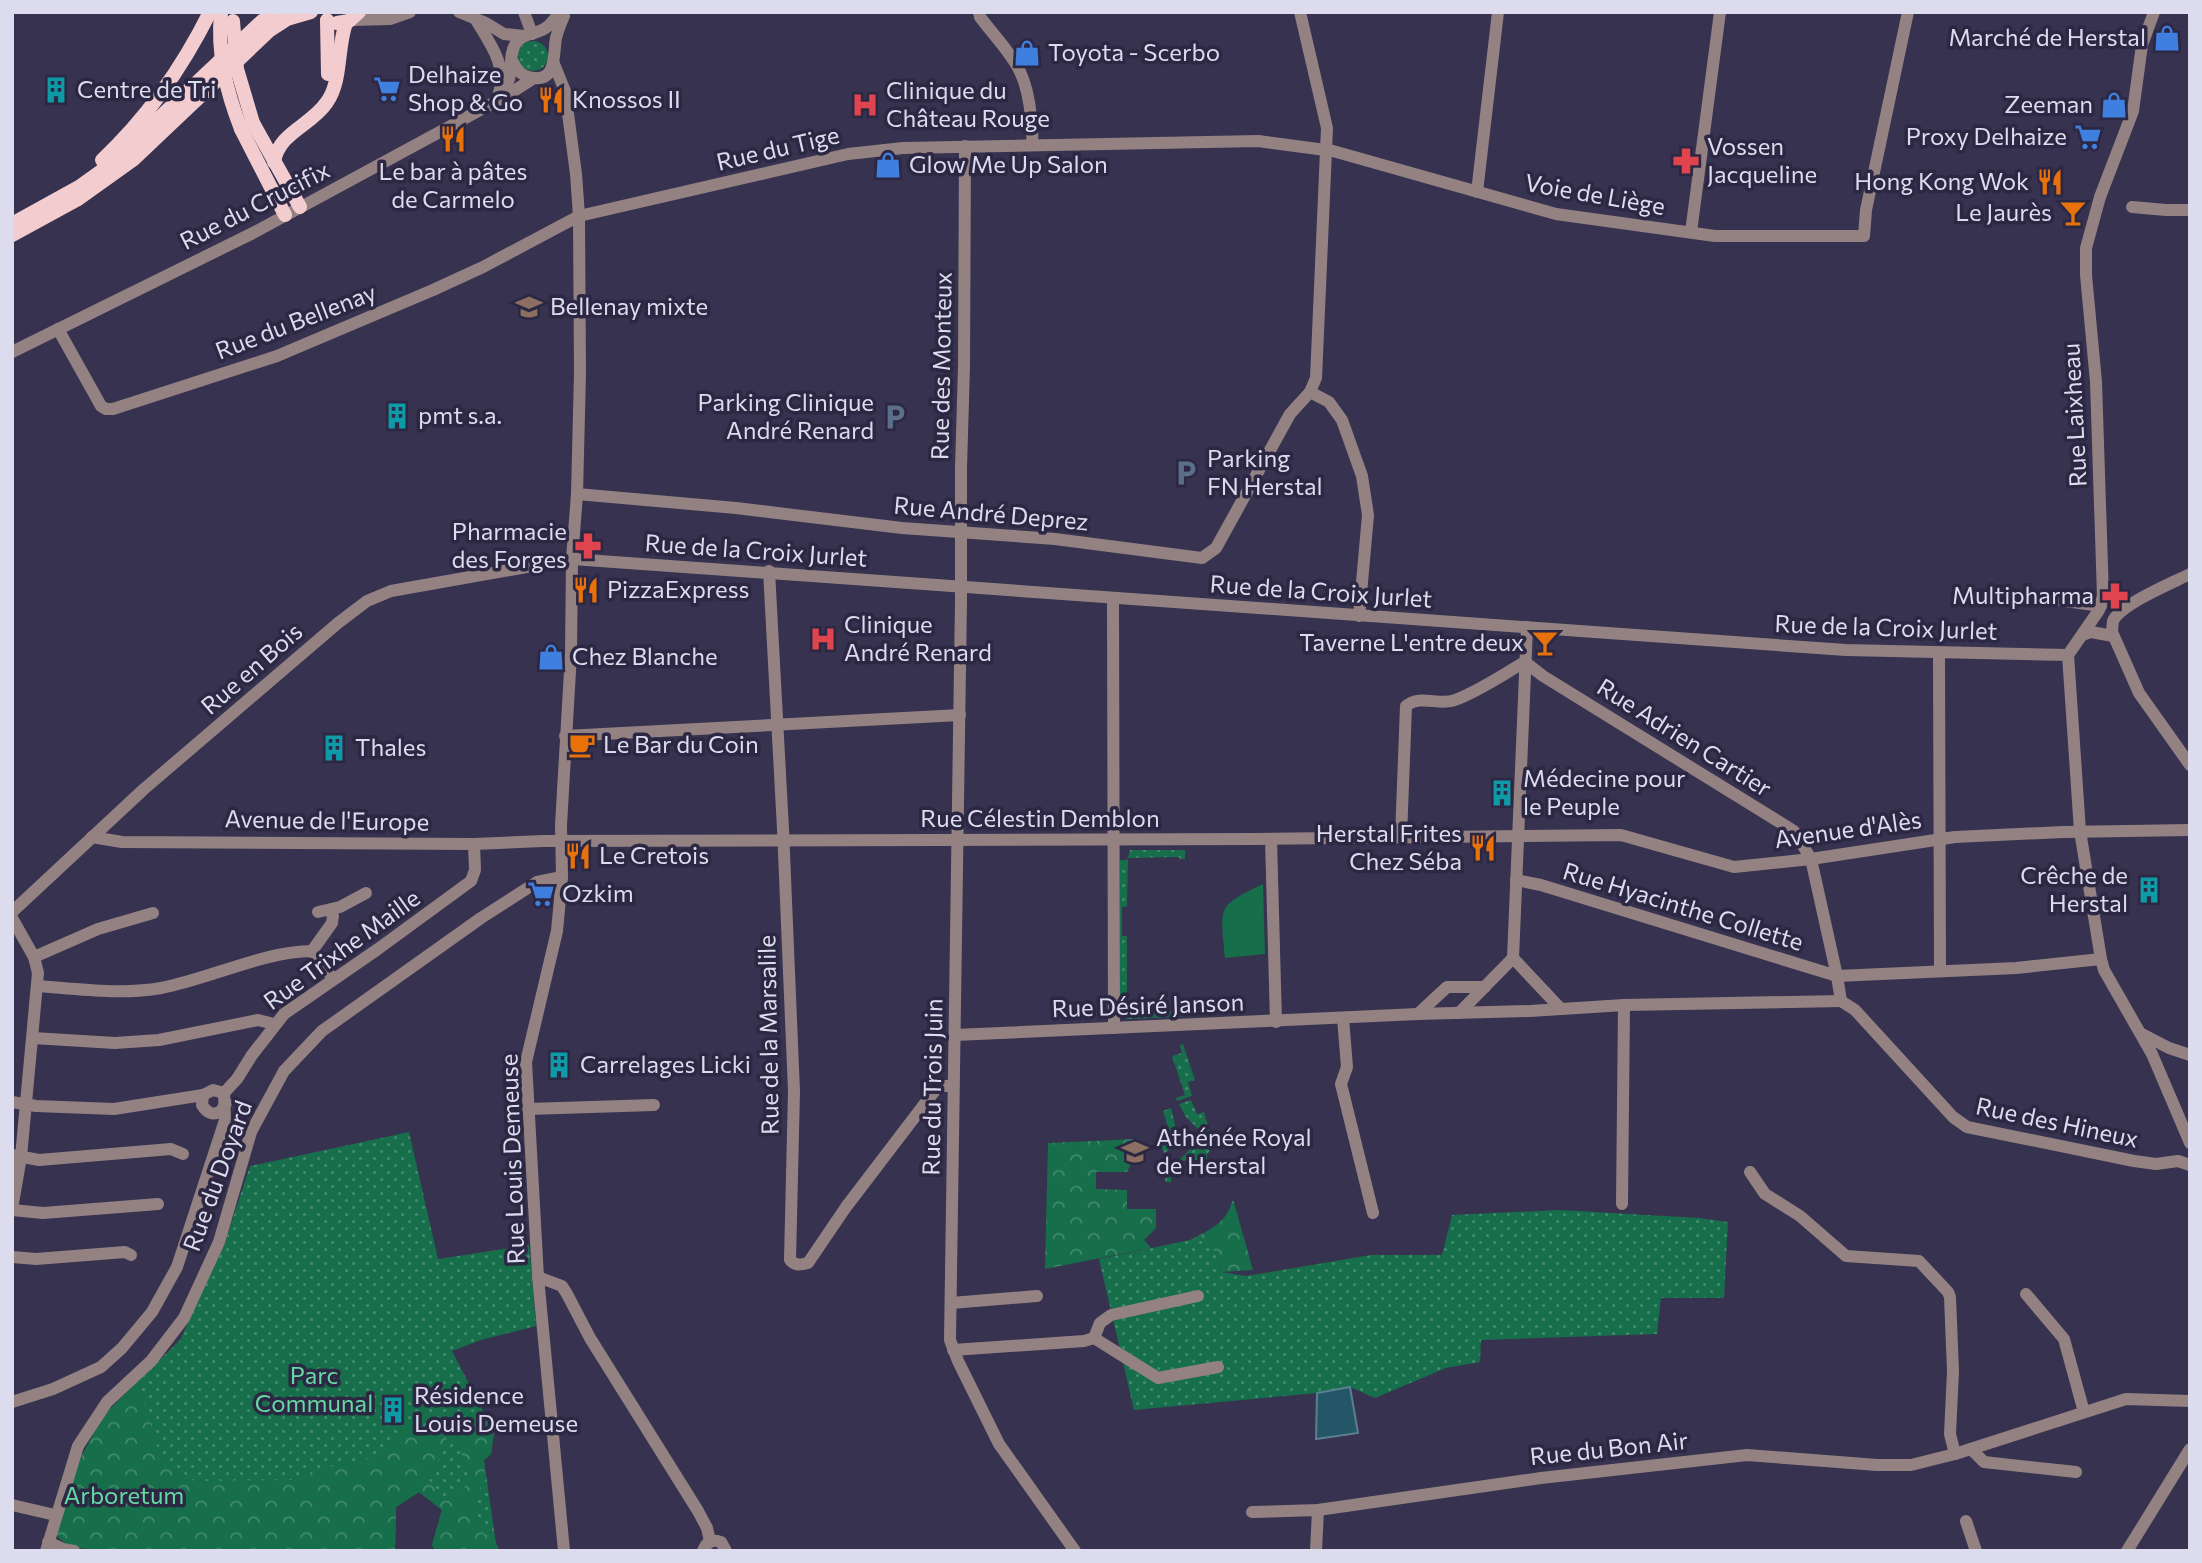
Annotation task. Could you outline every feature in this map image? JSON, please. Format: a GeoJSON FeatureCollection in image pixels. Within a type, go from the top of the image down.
{"type":"FeatureCollection","features":[{"type":"Feature","properties":{"kind":"main road"},"geometry":{"type":"LineString","coordinates":[[62,197],[124,138],[152,106],[175,74],[209,12]]}},
{"type":"Feature","properties":{"kind":"main road"},"geometry":{"type":"LineString","coordinates":[[221,12],[223,73],[250,127],[285,215]]}},
{"type":"Feature","properties":{"kind":"main road"},"geometry":{"type":"LineString","coordinates":[[234,12],[237,69],[250,127],[300,207]]}},
{"type":"Feature","properties":{"kind":"main road"},"geometry":{"type":"LineString","coordinates":[[16,221],[93,178],[129,148],[272,14]]}},
{"type":"Feature","properties":{"kind":"main road"},"geometry":{"type":"LineString","coordinates":[[317,114],[327,83],[329,31],[319,14]]}},
{"type":"Feature","properties":{"kind":"main road"},"geometry":{"type":"LineString","coordinates":[[12,235],[78,200],[134,159],[270,30],[287,19],[319,14],[336,23],[353,18]]}},
{"type":"Feature","properties":{"kind":"main road"},"geometry":{"type":"LineString","coordinates":[[274,162],[277,148],[285,138],[308,123],[331,96],[342,34],[353,18]]}},
{"type":"Feature","properties":{"kind":"main road"},"geometry":{"type":"LineString","coordinates":[[250,127],[271,137],[285,138]]}},
{"type":"Feature","properties":{"kind":"street"},"geometry":{"type":"LineString","coordinates":[[353,18],[390,19],[410,12]]}},
{"type":"Feature","properties":{"kind":"street"},"geometry":{"type":"LineString","coordinates":[[460,12],[504,34],[546,38],[555,49]]}},
{"type":"Feature","properties":{"kind":"street"},"geometry":{"type":"LineString","coordinates":[[524,12],[531,35]]}},
{"type":"Feature","properties":{"kind":"street"},"geometry":{"type":"LineString","coordinates":[[495,101],[509,83],[514,47],[552,24],[559,12]]}},
{"type":"Feature","properties":{"kind":"street"},"geometry":{"type":"LineString","coordinates":[[536,78],[547,74],[554,64],[559,29],[566,12]]}},
{"type":"Feature","properties":{"kind":"street"},"geometry":{"type":"LineString","coordinates":[[979,12],[1023,75],[1029,90],[1032,144]]}},
{"type":"Feature","properties":{"kind":"street"},"geometry":{"type":"LineString","coordinates":[[1300,12],[1327,128],[1316,378],[1310,391],[1329,402],[1342,420],[1362,476],[1368,515],[1359,616]]}},
{"type":"Feature","properties":{"kind":"street"},"geometry":{"type":"LineString","coordinates":[[1477,192],[1498,12]]}},
{"type":"Feature","properties":{"kind":"street"},"geometry":{"type":"LineString","coordinates":[[1691,232],[1720,12]]}},
{"type":"Feature","properties":{"kind":"street","name":"Voie de Liège"},"geometry":{"type":"LineString","coordinates":[[1326,150],[1556,214],[1736,237],[1864,236],[1908,12]]}},
{"type":"Feature","properties":{"kind":"street","name":"Rue Laixheau"},"geometry":{"type":"LineString","coordinates":[[2100,607],[2103,596],[2096,382],[2086,248],[2100,197],[2133,111],[2142,45],[2154,12]]}},
{"type":"Feature","properties":{"kind":"street"},"geometry":{"type":"LineString","coordinates":[[476,20],[502,45],[521,74],[552,85],[565,96]]}},
{"type":"Feature","properties":{"kind":"street"},"geometry":{"type":"LineString","coordinates":[[476,20],[494,49],[502,72],[500,90],[495,101]]}},
{"type":"Feature","properties":{"kind":"street","name":"Rue Louis Demeuse"},"geometry":{"type":"LineString","coordinates":[[554,64],[565,96],[576,171],[581,362],[572,559],[571,654],[565,736],[562,877],[557,931],[526,1062],[538,1277],[564,1551]]}},
{"type":"Feature","properties":{"kind":"street","name":"Rue du Crucifix"},"geometry":{"type":"LineString","coordinates":[[12,352],[285,215],[536,78]]}},
{"type":"Feature","properties":{"kind":"street","name":"Rue du Tige"},"geometry":{"type":"LineString","coordinates":[[579,216],[848,154],[903,148],[1258,141],[1326,150]]}},
{"type":"Feature","properties":{"kind":"street","name":"Rue des Monteux"},"geometry":{"type":"LineString","coordinates":[[962,588],[965,146]]}},
{"type":"Feature","properties":{"kind":"street"},"geometry":{"type":"LineString","coordinates":[[2132,207],[2166,211],[2190,210]]}},
{"type":"Feature","properties":{"kind":"street","name":"Rue du Bellenay"},"geometry":{"type":"LineString","coordinates":[[58,330],[101,406],[113,409],[301,346],[483,267],[579,216]]}},
{"type":"Feature","properties":{"kind":"street","name":"Rue André Deprez"},"geometry":{"type":"LineString","coordinates":[[577,494],[696,504],[902,528],[1055,539],[1202,558],[1216,548],[1290,414],[1310,391]]}},
{"type":"Feature","properties":{"kind":"street","name":"Rue de la Croix Jurlet"},"geometry":{"type":"LineString","coordinates":[[572,559],[1846,650],[2068,655]]}},
{"type":"Feature","properties":{"kind":"street","name":"Rue en Bois"},"geometry":{"type":"LineString","coordinates":[[12,912],[144,789],[367,601],[391,591],[572,559]]}},
{"type":"Feature","properties":{"kind":"street"},"geometry":{"type":"LineString","coordinates":[[769,572],[784,842]]}},
{"type":"Feature","properties":{"kind":"street"},"geometry":{"type":"LineString","coordinates":[[2190,574],[2141,598],[2113,621],[2113,636],[2139,693],[2190,765]]}},
{"type":"Feature","properties":{"kind":"street","name":"Rue du Trois Juin"},"geometry":{"type":"LineString","coordinates":[[962,588],[950,1340],[999,1444],[1075,1551]]}},
{"type":"Feature","properties":{"kind":"street"},"geometry":{"type":"LineString","coordinates":[[1113,598],[1114,1028]]}},
{"type":"Feature","properties":{"kind":"street"},"geometry":{"type":"LineString","coordinates":[[2045,598],[2100,607]]}},
{"type":"Feature","properties":{"kind":"street"},"geometry":{"type":"LineString","coordinates":[[2100,607],[2105,616],[2116,618]]}},
{"type":"Feature","properties":{"kind":"street"},"geometry":{"type":"LineString","coordinates":[[2100,607],[2068,655],[2080,831],[2101,959],[2108,977],[2142,1034],[2190,1143]]}},
{"type":"Feature","properties":{"kind":"street"},"geometry":{"type":"LineString","coordinates":[[1459,1013],[1513,958],[1527,627]]}},
{"type":"Feature","properties":{"kind":"street"},"geometry":{"type":"LineString","coordinates":[[2083,635],[2091,632],[2113,636]]}},
{"type":"Feature","properties":{"kind":"street"},"geometry":{"type":"LineString","coordinates":[[1939,653],[1940,971]]}},
{"type":"Feature","properties":{"kind":"street"},"geometry":{"type":"LineString","coordinates":[[1401,837],[1406,706],[1410,702],[1420,700],[1452,702],[1525,662]]}},
{"type":"Feature","properties":{"kind":"street","name":"Rue Adrien Cartier"},"geometry":{"type":"LineString","coordinates":[[1525,662],[1794,831],[1811,859],[1838,976],[1841,1001]]}},
{"type":"Feature","properties":{"kind":"street"},"geometry":{"type":"LineString","coordinates":[[565,736],[960,715]]}},
{"type":"Feature","properties":{"kind":"street","name":"Avenue d'Alès"},"geometry":{"type":"LineString","coordinates":[[1517,837],[1621,835],[1734,867],[1811,859],[1940,838],[2080,831],[2190,830]]}},
{"type":"Feature","properties":{"kind":"street","name":"Avenue de l'Europe"},"geometry":{"type":"LineString","coordinates":[[92,837],[122,842],[562,842]]}},
{"type":"Feature","properties":{"kind":"street","name":"Rue Célestin Demblon"},"geometry":{"type":"LineString","coordinates":[[562,842],[1517,837]]}},
{"type":"Feature","properties":{"kind":"street"},"geometry":{"type":"LineString","coordinates":[[1271,839],[1276,1022]]}},
{"type":"Feature","properties":{"kind":"street","name":"Rue de la Marsalile"},"geometry":{"type":"LineString","coordinates":[[784,842],[794,1091],[790,1260],[798,1266],[808,1263],[846,1207],[936,1089],[939,1086],[952,1086]]}},
{"type":"Feature","properties":{"kind":"street","name":"Rue Trixhe Maille"},"geometry":{"type":"LineString","coordinates":[[12,1402],[53,1389],[101,1367],[122,1348],[152,1312],[177,1268],[225,1119],[225,1098],[274,1024],[284,1014],[471,881],[475,870],[474,844]]}},
{"type":"Feature","properties":{"kind":"street","name":"Rue du Doyard"},"geometry":{"type":"LineString","coordinates":[[47,1546],[78,1446],[107,1402],[151,1361],[184,1318],[219,1242],[251,1132],[284,1071],[323,1031],[481,918],[537,882],[562,877]]}},
{"type":"Feature","properties":{"kind":"street","name":"Rue Hyacinthe Collette"},"geometry":{"type":"LineString","coordinates":[[1516,880],[1838,976],[2016,968],[2101,959]]}},
{"type":"Feature","properties":{"kind":"street"},"geometry":{"type":"LineString","coordinates":[[312,951],[332,923],[333,916],[324,911],[366,892]]}},
{"type":"Feature","properties":{"kind":"street"},"geometry":{"type":"LineString","coordinates":[[34,957],[97,929],[153,913]]}},
{"type":"Feature","properties":{"kind":"street"},"geometry":{"type":"LineString","coordinates":[[12,919],[34,957],[38,973],[27,1105],[17,1156],[12,1209],[43,1213],[158,1203]]}},
{"type":"Feature","properties":{"kind":"street"},"geometry":{"type":"LineString","coordinates":[[38,986],[85,990],[145,990],[211,975],[293,951],[312,951]]}},
{"type":"Feature","properties":{"kind":"street"},"geometry":{"type":"LineString","coordinates":[[312,951],[333,979]]}},
{"type":"Feature","properties":{"kind":"street"},"geometry":{"type":"LineString","coordinates":[[1513,958],[1561,1009]]}},
{"type":"Feature","properties":{"kind":"street"},"geometry":{"type":"LineString","coordinates":[[1418,1014],[1447,987],[1485,987]]}},
{"type":"Feature","properties":{"kind":"street","name":"Rue Désiré Janson"},"geometry":{"type":"LineString","coordinates":[[955,1035],[1624,1004],[1841,1001]]}},
{"type":"Feature","properties":{"kind":"street","name":"Rue des Hineux"},"geometry":{"type":"LineString","coordinates":[[1841,1001],[1855,1010],[1953,1117],[1966,1127],[2134,1161],[2156,1164],[2178,1161],[2190,1165]]}},
{"type":"Feature","properties":{"kind":"street"},"geometry":{"type":"LineString","coordinates":[[1622,1204],[1624,1004]]}},
{"type":"Feature","properties":{"kind":"street"},"geometry":{"type":"LineString","coordinates":[[1343,1018],[1347,1067],[1341,1084],[1373,1213]]}},
{"type":"Feature","properties":{"kind":"street"},"geometry":{"type":"LineString","coordinates":[[33,1038],[115,1043],[159,1040],[258,1020],[274,1024]]}},
{"type":"Feature","properties":{"kind":"street"},"geometry":{"type":"LineString","coordinates":[[2142,1034],[2190,1055]]}},
{"type":"Feature","properties":{"kind":"street"},"geometry":{"type":"LineString","coordinates":[[12,1102],[114,1109],[203,1095],[214,1090],[225,1098],[222,1111],[209,1113],[202,1105],[203,1095]]}},
{"type":"Feature","properties":{"kind":"street"},"geometry":{"type":"LineString","coordinates":[[528,1109],[654,1105]]}},
{"type":"Feature","properties":{"kind":"street"},"geometry":{"type":"LineString","coordinates":[[17,1156],[39,1160],[171,1149],[183,1154]]}},
{"type":"Feature","properties":{"kind":"street"},"geometry":{"type":"LineString","coordinates":[[1749,1172],[1765,1194],[1800,1216],[1846,1256],[1919,1261],[1948,1292],[1951,1297],[1953,1371],[1950,1434],[1955,1454]]}},
{"type":"Feature","properties":{"kind":"street"},"geometry":{"type":"LineString","coordinates":[[12,1257],[36,1259],[125,1252],[131,1255]]}},
{"type":"Feature","properties":{"kind":"street"},"geometry":{"type":"LineString","coordinates":[[538,1277],[562,1286],[568,1294],[590,1338],[698,1511],[707,1528],[707,1546],[721,1542],[726,1551]]}},
{"type":"Feature","properties":{"kind":"street"},"geometry":{"type":"LineString","coordinates":[[2026,1294],[2064,1339],[2084,1412]]}},
{"type":"Feature","properties":{"kind":"street"},"geometry":{"type":"LineString","coordinates":[[951,1303],[1037,1296]]}},
{"type":"Feature","properties":{"kind":"street"},"geometry":{"type":"LineString","coordinates":[[953,1350],[1084,1341],[1094,1338],[1105,1318],[1198,1296]]}},
{"type":"Feature","properties":{"kind":"street"},"geometry":{"type":"LineString","coordinates":[[1094,1338],[1158,1378],[1218,1367]]}},
{"type":"Feature","properties":{"kind":"street","name":"Rue du Bon Air"},"geometry":{"type":"LineString","coordinates":[[1252,1512],[1318,1510],[1541,1478],[1747,1455],[1898,1466],[1955,1454],[2126,1399],[2190,1401]]}},
{"type":"Feature","properties":{"kind":"street"},"geometry":{"type":"LineString","coordinates":[[1970,1449],[1984,1462],[2076,1472]]}},
{"type":"Feature","properties":{"kind":"street"},"geometry":{"type":"LineString","coordinates":[[2127,1551],[2190,1449]]}},
{"type":"Feature","properties":{"kind":"street"},"geometry":{"type":"LineString","coordinates":[[12,1505],[55,1516]]}},
{"type":"Feature","properties":{"kind":"street"},"geometry":{"type":"LineString","coordinates":[[1316,1551],[1318,1510]]}},
{"type":"Feature","properties":{"kind":"street"},"geometry":{"type":"LineString","coordinates":[[1966,1521],[1976,1551]]}},
{"type":"Feature","properties":{"kind":"street"},"geometry":{"type":"LineString","coordinates":[[47,1546],[74,1551]]}},
{"type":"Feature","properties":{"kind":"green space"},"geometry":{"type":"Polygon","coordinates":[[[533,41],[544,45],[548,56],[544,67],[533,71],[522,67],[518,56],[522,45],[533,41]]]}},
{"type":"Feature","properties":{"kind":"green space"},"geometry":{"type":"Polygon","coordinates":[[[1130,850],[1185,850],[1185,859],[1128,858],[1127,906],[1122,907],[1122,936],[1127,936],[1127,1012],[1192,1011],[1192,1016],[1127,1019],[1120,1013],[1120,860],[1127,860],[1130,850]]]}},
{"type":"Feature","properties":{"kind":"green space"},"geometry":{"type":"Polygon","coordinates":[[[1263,884],[1265,954],[1225,958],[1222,928],[1224,910],[1236,898],[1263,884]]]}},
{"type":"Feature","properties":{"kind":"green space"},"geometry":{"type":"Polygon","coordinates":[[[1183,1044],[1195,1080],[1188,1082],[1192,1096],[1177,1101],[1176,1098],[1185,1095],[1172,1056],[1182,1053],[1180,1045],[1183,1044]]]}},
{"type":"Feature","properties":{"kind":"green space"},"geometry":{"type":"Polygon","coordinates":[[[1191,1100],[1197,1114],[1204,1112],[1210,1133],[1206,1137],[1186,1117],[1179,1104],[1191,1100]]]}},
{"type":"Feature","properties":{"kind":"green space"},"geometry":{"type":"Polygon","coordinates":[[[1171,1108],[1178,1137],[1171,1149],[1164,1153],[1160,1143],[1172,1140],[1163,1111],[1171,1108]]]}},
{"type":"Feature","properties":{"kind":"green space","name":"Parc Communal"},"geometry":{"type":"Polygon","coordinates":[[[409,1132],[438,1259],[529,1245],[536,1326],[481,1340],[452,1351],[494,1432],[491,1454],[484,1460],[497,1551],[435,1551],[432,1545],[442,1510],[419,1492],[396,1507],[395,1551],[101,1551],[58,1538],[138,1381],[180,1340],[224,1245],[250,1166],[409,1132]]]}},
{"type":"Feature","properties":{"kind":"green space"},"geometry":{"type":"Polygon","coordinates":[[[1137,1139],[1138,1150],[1132,1157],[1127,1172],[1096,1172],[1096,1189],[1127,1190],[1127,1209],[1156,1209],[1156,1228],[1144,1240],[1151,1248],[1045,1269],[1048,1143],[1137,1139]]]}},
{"type":"Feature","properties":{"kind":"green space"},"geometry":{"type":"Polygon","coordinates":[[[1204,1144],[1210,1151],[1207,1159],[1182,1161],[1181,1169],[1171,1173],[1171,1182],[1165,1182],[1166,1174],[1190,1149],[1198,1149],[1204,1144]]]}},
{"type":"Feature","properties":{"kind":"green space"},"geometry":{"type":"Polygon","coordinates":[[[1233,1199],[1253,1270],[1222,1272],[1209,1237],[1188,1241],[1222,1220],[1233,1199]]]}},
{"type":"Feature","properties":{"kind":"green space"},"geometry":{"type":"Polygon","coordinates":[[[1559,1210],[1728,1222],[1724,1298],[1661,1298],[1657,1334],[1481,1340],[1480,1362],[1446,1368],[1375,1398],[1350,1387],[1317,1393],[1134,1410],[1099,1259],[1209,1236],[1222,1272],[1246,1276],[1371,1255],[1442,1255],[1452,1215],[1559,1210]]]}},
{"type":"Feature","properties":{"kind":"green space","name":"Arboretum"},"geometry":{"type":"Polygon","coordinates":[[[138,1381],[160,1456],[194,1481],[291,1480],[336,1465],[354,1464],[378,1455],[426,1414],[444,1434],[446,1446],[428,1479],[446,1500],[466,1486],[470,1470],[465,1464],[456,1437],[486,1416],[494,1432],[491,1454],[484,1460],[485,1477],[473,1504],[483,1532],[498,1546],[497,1551],[435,1551],[432,1545],[442,1510],[419,1492],[396,1507],[395,1551],[101,1551],[68,1545],[58,1537],[55,1530],[81,1457],[103,1416],[138,1381]]]}},
{"type":"Feature","properties":{"kind":"water"},"geometry":{"type":"Polygon","coordinates":[[[1350,1387],[1358,1433],[1316,1439],[1317,1393],[1350,1387]]]}},
{"type":"Feature","properties":{"kind":"place","name":"Marché de Herstal"},"geometry":{"type":"Point","coordinates":[2167,38]}},
{"type":"Feature","properties":{"kind":"place","name":"Toyota - Scerbo"},"geometry":{"type":"Point","coordinates":[1027,53]}},
{"type":"Feature","properties":{"kind":"place","name":"Delhaize Shop & Go"},"geometry":{"type":"Point","coordinates":[387,89]}},
{"type":"Feature","properties":{"kind":"place","name":"Centre de Tri"},"geometry":{"type":"Point","coordinates":[56,90]}},
{"type":"Feature","properties":{"kind":"place","name":"Knossos II"},"geometry":{"type":"Point","coordinates":[551,100]}},
{"type":"Feature","properties":{"kind":"place","name":"Clinique du Château Rouge"},"geometry":{"type":"Point","coordinates":[865,105]}},
{"type":"Feature","properties":{"kind":"place","name":"Zeeman"},"geometry":{"type":"Point","coordinates":[2114,105]}},
{"type":"Feature","properties":{"kind":"place","name":"Proxy Delhaize"},"geometry":{"type":"Point","coordinates":[2088,137]}},
{"type":"Feature","properties":{"kind":"place","name":"Le bar à pâtes de Carmelo"},"geometry":{"type":"Point","coordinates":[453,139]}},
{"type":"Feature","properties":{"kind":"place","name":"Vossen Jacqueline"},"geometry":{"type":"Point","coordinates":[1686,161]}},
{"type":"Feature","properties":{"kind":"place","name":"Glow Me Up Salon"},"geometry":{"type":"Point","coordinates":[888,165]}},
{"type":"Feature","properties":{"kind":"place","name":"Hong Kong Wok"},"geometry":{"type":"Point","coordinates":[2050,182]}},
{"type":"Feature","properties":{"kind":"place","name":"Le Jaurès"},"geometry":{"type":"Point","coordinates":[2073,213]}},
{"type":"Feature","properties":{"kind":"place","name":"Bellenay mixte"},"geometry":{"type":"Point","coordinates":[529,307]}},
{"type":"Feature","properties":{"kind":"place","name":"pmt s.a."},"geometry":{"type":"Point","coordinates":[397,416]}},
{"type":"Feature","properties":{"kind":"place","name":"Parking Clinique André Renard"},"geometry":{"type":"Point","coordinates":[895,417]}},
{"type":"Feature","properties":{"kind":"place","name":"Parking FN Herstal"},"geometry":{"type":"Point","coordinates":[1186,473]}},
{"type":"Feature","properties":{"kind":"place","name":"Pharmacie des Forges"},"geometry":{"type":"Point","coordinates":[588,546]}},
{"type":"Feature","properties":{"kind":"place","name":"PizzaExpress"},"geometry":{"type":"Point","coordinates":[586,590]}},
{"type":"Feature","properties":{"kind":"place","name":"Multipharma"},"geometry":{"type":"Point","coordinates":[2115,596]}},
{"type":"Feature","properties":{"kind":"place","name":"Clinique André Renard"},"geometry":{"type":"Point","coordinates":[823,639]}},
{"type":"Feature","properties":{"kind":"place","name":"Taverne L'entre deux"},"geometry":{"type":"Point","coordinates":[1545,643]}},
{"type":"Feature","properties":{"kind":"place","name":"Chez Blanche"},"geometry":{"type":"Point","coordinates":[551,657]}},
{"type":"Feature","properties":{"kind":"place","name":"Le Bar du Coin"},"geometry":{"type":"Point","coordinates":[582,745]}},
{"type":"Feature","properties":{"kind":"place","name":"Thales"},"geometry":{"type":"Point","coordinates":[334,748]}},
{"type":"Feature","properties":{"kind":"place","name":"Médecine pour le Peuple"},"geometry":{"type":"Point","coordinates":[1502,793]}},
{"type":"Feature","properties":{"kind":"place","name":"Herstal Frites Chez Séba"},"geometry":{"type":"Point","coordinates":[1483,848]}},
{"type":"Feature","properties":{"kind":"place","name":"Le Cretois"},"geometry":{"type":"Point","coordinates":[578,856]}},
{"type":"Feature","properties":{"kind":"place","name":"Crêche de Herstal"},"geometry":{"type":"Point","coordinates":[2149,890]}},
{"type":"Feature","properties":{"kind":"place","name":"Ozkim"},"geometry":{"type":"Point","coordinates":[541,894]}},
{"type":"Feature","properties":{"kind":"place","name":"Carrelages Licki"},"geometry":{"type":"Point","coordinates":[559,1065]}},
{"type":"Feature","properties":{"kind":"place","name":"Athénée Royal de Herstal"},"geometry":{"type":"Point","coordinates":[1135,1152]}},
{"type":"Feature","properties":{"kind":"place","name":"Résidence Louis Demeuse"},"geometry":{"type":"Point","coordinates":[393,1410]}}]}
